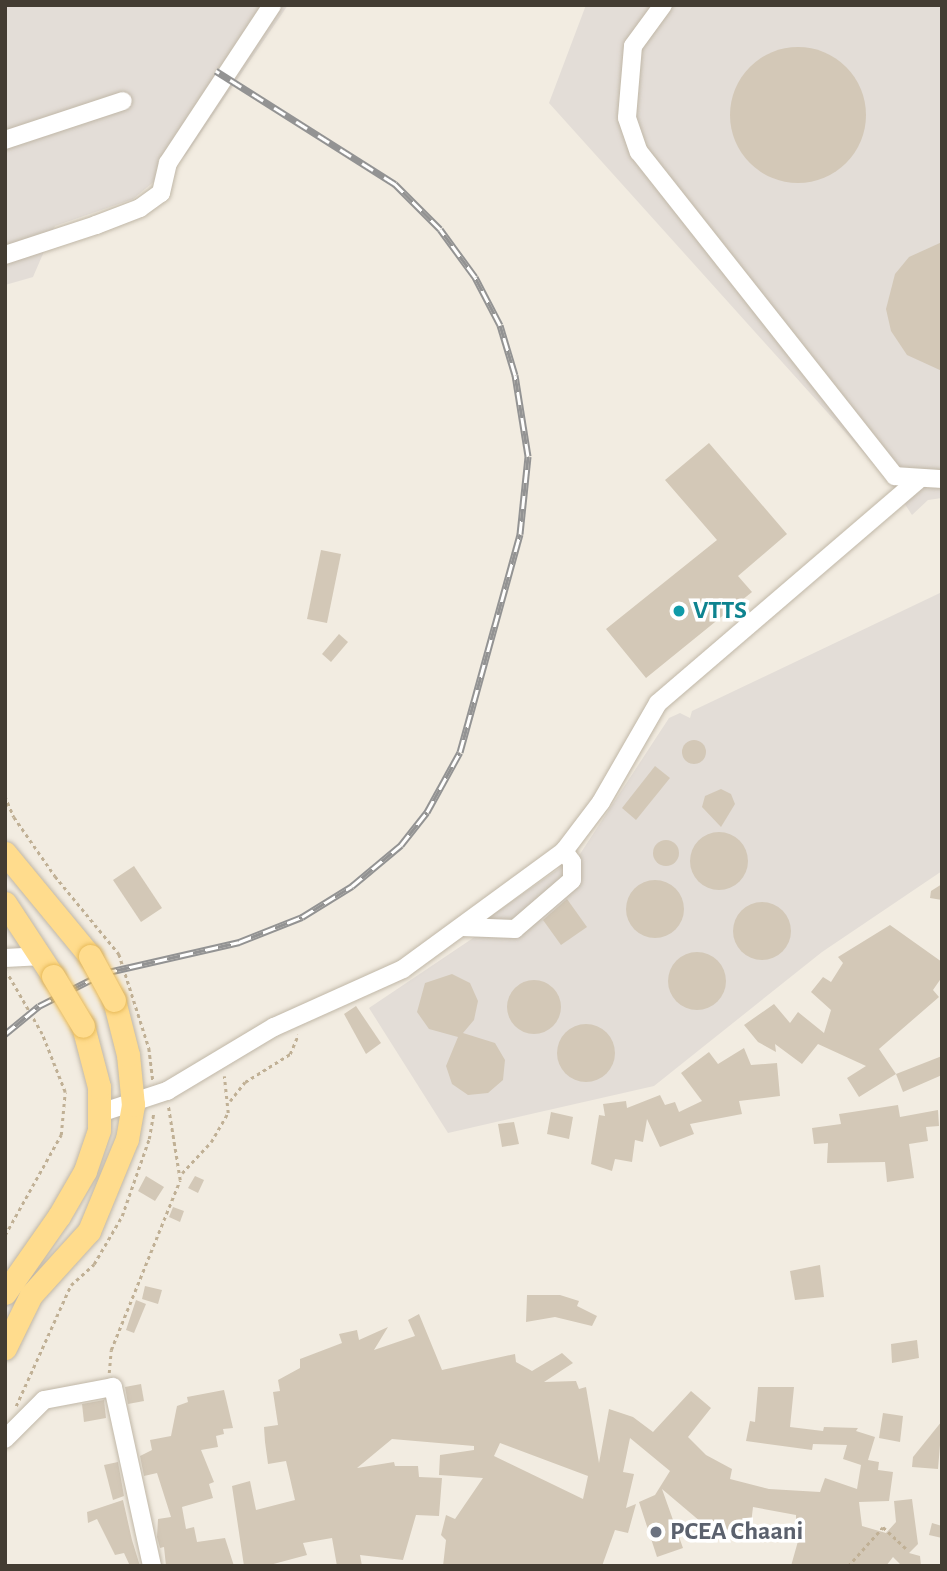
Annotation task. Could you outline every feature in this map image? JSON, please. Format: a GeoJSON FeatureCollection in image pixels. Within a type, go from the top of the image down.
{"type":"FeatureCollection","features":[{"type":"Feature","properties":{"kind":"main road"},"geometry":{"type":"LineString","coordinates":[[5,853],[90,956],[114,1000],[128,1055],[133,1105],[127,1139],[89,1231],[31,1295],[5,1349]]}},
{"type":"Feature","properties":{"kind":"main road"},"geometry":{"type":"LineString","coordinates":[[5,903],[83,1026],[100,1113],[99,1130],[85,1171],[5,1293]]}},
{"type":"Feature","properties":{"kind":"street"},"geometry":{"type":"LineString","coordinates":[[5,254],[140,208],[161,193],[168,163],[272,5]]}},
{"type":"Feature","properties":{"kind":"street"},"geometry":{"type":"LineString","coordinates":[[663,5],[633,46],[627,118],[639,152],[895,476],[918,480],[942,479]]}},
{"type":"Feature","properties":{"kind":"street"},"geometry":{"type":"LineString","coordinates":[[7,139],[123,101]]}},
{"type":"Feature","properties":{"kind":"street"},"geometry":{"type":"LineString","coordinates":[[100,1113],[133,1105],[167,1091],[274,1027],[403,969],[564,851],[601,802],[658,703],[918,480]]}},
{"type":"Feature","properties":{"kind":"street"},"geometry":{"type":"LineString","coordinates":[[461,927],[516,929],[572,880],[572,862],[564,851]]}},
{"type":"Feature","properties":{"kind":"street"},"geometry":{"type":"LineString","coordinates":[[5,958],[38,956]]}},
{"type":"Feature","properties":{"kind":"street"},"geometry":{"type":"LineString","coordinates":[[5,1438],[44,1400],[108,1387],[115,1393],[126,1464],[152,1566]]}},
{"type":"Feature","properties":{"kind":"path"},"geometry":{"type":"LineString","coordinates":[[5,971],[42,1034],[65,1092],[61,1135],[5,1235]]}},
{"type":"Feature","properties":{"kind":"path"},"geometry":{"type":"LineString","coordinates":[[230,1101],[246,1082],[290,1054],[299,1030]]}},
{"type":"Feature","properties":{"kind":"path"},"geometry":{"type":"LineString","coordinates":[[108,1387],[111,1350],[180,1180],[192,1158],[211,1142],[228,1113],[230,1101],[223,1072],[229,1053]]}},
{"type":"Feature","properties":{"kind":"path"},"geometry":{"type":"LineString","coordinates":[[167,1091],[180,1180]]}},
{"type":"Feature","properties":{"kind":"path"},"geometry":{"type":"LineString","coordinates":[[848,1566],[883,1527],[907,1549]]}},
{"type":"Feature","properties":{"kind":"shaded area"},"geometry":{"type":"Polygon","coordinates":[[[5,5],[288,5],[186,155],[133,199],[55,226],[33,277],[5,285],[5,5]]]}},
{"type":"Feature","properties":{"kind":"shaded area"},"geometry":{"type":"Polygon","coordinates":[[[586,5],[942,5],[942,498],[928,500],[912,515],[891,483],[549,103],[586,5]]]}},
{"type":"Feature","properties":{"kind":"shaded area"},"geometry":{"type":"Polygon","coordinates":[[[942,592],[942,871],[822,952],[654,1086],[448,1133],[369,1008],[488,928],[488,918],[580,854],[669,718],[680,713],[690,718],[692,711],[942,592]]]}},
{"type":"Feature","properties":{"kind":"building"},"geometry":{"type":"Polygon","coordinates":[[[798,47],[824,52],[846,67],[861,89],[866,115],[861,141],[846,163],[824,178],[798,183],[772,178],[750,163],[735,141],[730,115],[735,89],[750,67],[772,52],[798,47]]]}},
{"type":"Feature","properties":{"kind":"building"},"geometry":{"type":"Polygon","coordinates":[[[942,242],[942,371],[907,355],[891,331],[886,309],[895,274],[909,257],[942,242]]]}},
{"type":"Feature","properties":{"kind":"building"},"geometry":{"type":"Polygon","coordinates":[[[709,443],[787,534],[738,576],[752,592],[646,678],[606,629],[717,540],[665,480],[709,443]]]}},
{"type":"Feature","properties":{"kind":"building"},"geometry":{"type":"Polygon","coordinates":[[[321,550],[341,554],[327,623],[307,619],[321,550]]]}},
{"type":"Feature","properties":{"kind":"building"},"geometry":{"type":"Polygon","coordinates":[[[339,634],[348,642],[331,662],[322,654],[339,634]]]}},
{"type":"Feature","properties":{"kind":"building"},"geometry":{"type":"Polygon","coordinates":[[[694,740],[705,747],[706,752],[699,763],[694,764],[683,757],[682,752],[689,741],[694,740]]]}},
{"type":"Feature","properties":{"kind":"building"},"geometry":{"type":"Polygon","coordinates":[[[655,766],[670,778],[636,820],[622,808],[655,766]]]}},
{"type":"Feature","properties":{"kind":"building"},"geometry":{"type":"Polygon","coordinates":[[[721,789],[731,794],[735,804],[721,827],[702,807],[705,796],[721,789]]]}},
{"type":"Feature","properties":{"kind":"building"},"geometry":{"type":"Polygon","coordinates":[[[713,832],[725,832],[740,840],[748,855],[748,867],[740,882],[725,890],[713,890],[698,882],[690,867],[690,855],[698,840],[713,832]]]}},
{"type":"Feature","properties":{"kind":"building"},"geometry":{"type":"Polygon","coordinates":[[[666,840],[675,844],[679,853],[675,862],[666,866],[657,862],[653,853],[657,844],[666,840]]]}},
{"type":"Feature","properties":{"kind":"building"},"geometry":{"type":"Polygon","coordinates":[[[134,866],[162,908],[141,922],[113,880],[134,866]]]}},
{"type":"Feature","properties":{"kind":"building"},"geometry":{"type":"Polygon","coordinates":[[[649,880],[661,880],[676,888],[684,903],[684,915],[676,930],[661,938],[649,938],[634,930],[626,915],[626,903],[634,888],[649,880]]]}},
{"type":"Feature","properties":{"kind":"building"},"geometry":{"type":"Polygon","coordinates":[[[942,884],[942,900],[930,898],[931,891],[942,884]]]}},
{"type":"Feature","properties":{"kind":"building"},"geometry":{"type":"Polygon","coordinates":[[[567,899],[587,927],[561,945],[543,920],[567,899]]]}},
{"type":"Feature","properties":{"kind":"building"},"geometry":{"type":"Polygon","coordinates":[[[756,902],[768,902],[783,910],[791,925],[791,937],[783,952],[768,960],[756,960],[741,952],[733,937],[733,925],[741,910],[756,902]]]}},
{"type":"Feature","properties":{"kind":"building"},"geometry":{"type":"Polygon","coordinates":[[[890,925],[942,962],[942,977],[933,990],[939,997],[879,1049],[896,1074],[859,1097],[847,1078],[866,1066],[818,1044],[802,1064],[775,1044],[776,1052],[758,1042],[744,1025],[774,1004],[790,1023],[798,1012],[824,1033],[831,1010],[811,992],[823,977],[831,982],[843,963],[838,957],[890,925]]]}},
{"type":"Feature","properties":{"kind":"building"},"geometry":{"type":"Polygon","coordinates":[[[691,952],[703,952],[718,960],[726,975],[726,987],[718,1002],[703,1010],[691,1010],[676,1002],[668,987],[668,975],[676,960],[691,952]]]}},
{"type":"Feature","properties":{"kind":"building"},"geometry":{"type":"Polygon","coordinates":[[[452,974],[470,983],[478,1001],[474,1020],[463,1033],[495,1043],[505,1060],[503,1080],[488,1093],[468,1095],[452,1084],[446,1066],[458,1037],[429,1029],[417,1012],[425,983],[452,974]]]}},
{"type":"Feature","properties":{"kind":"building"},"geometry":{"type":"Polygon","coordinates":[[[539,980],[549,984],[557,992],[561,1007],[557,1022],[549,1030],[529,1034],[519,1030],[511,1022],[507,1002],[511,992],[519,984],[539,980]]]}},
{"type":"Feature","properties":{"kind":"building"},"geometry":{"type":"Polygon","coordinates":[[[356,1006],[381,1043],[366,1054],[344,1014],[356,1006]]]}},
{"type":"Feature","properties":{"kind":"building"},"geometry":{"type":"Polygon","coordinates":[[[580,1024],[592,1024],[607,1032],[615,1047],[615,1059],[607,1074],[592,1082],[580,1082],[565,1074],[557,1059],[557,1047],[565,1032],[580,1024]]]}},
{"type":"Feature","properties":{"kind":"building"},"geometry":{"type":"Polygon","coordinates":[[[744,1048],[751,1065],[777,1063],[780,1096],[739,1101],[742,1114],[690,1124],[694,1134],[660,1147],[647,1119],[643,1142],[635,1140],[632,1162],[615,1159],[612,1171],[591,1164],[599,1115],[605,1116],[603,1104],[626,1101],[627,1108],[660,1095],[665,1105],[675,1102],[679,1112],[702,1101],[681,1073],[709,1052],[718,1064],[744,1048]]]}},
{"type":"Feature","properties":{"kind":"building"},"geometry":{"type":"Polygon","coordinates":[[[942,1056],[942,1075],[903,1092],[896,1074],[942,1056]]]}},
{"type":"Feature","properties":{"kind":"building"},"geometry":{"type":"Polygon","coordinates":[[[898,1105],[900,1117],[938,1110],[939,1126],[926,1127],[928,1141],[909,1144],[914,1178],[887,1182],[885,1162],[827,1163],[828,1143],[814,1144],[812,1128],[841,1124],[839,1114],[898,1105]]]}},
{"type":"Feature","properties":{"kind":"building"},"geometry":{"type":"Polygon","coordinates":[[[551,1112],[573,1117],[569,1139],[547,1134],[551,1112]]]}},
{"type":"Feature","properties":{"kind":"building"},"geometry":{"type":"Polygon","coordinates":[[[514,1122],[519,1144],[502,1147],[498,1124],[514,1122]]]}},
{"type":"Feature","properties":{"kind":"building"},"geometry":{"type":"Polygon","coordinates":[[[146,1176],[164,1187],[155,1201],[138,1191],[146,1176]]]}},
{"type":"Feature","properties":{"kind":"building"},"geometry":{"type":"Polygon","coordinates":[[[195,1176],[204,1180],[198,1193],[188,1188],[195,1176]]]}},
{"type":"Feature","properties":{"kind":"building"},"geometry":{"type":"Polygon","coordinates":[[[173,1207],[184,1211],[180,1222],[169,1217],[173,1207]]]}},
{"type":"Feature","properties":{"kind":"building"},"geometry":{"type":"Polygon","coordinates":[[[820,1265],[824,1297],[795,1300],[790,1271],[820,1265]]]}},
{"type":"Feature","properties":{"kind":"building"},"geometry":{"type":"Polygon","coordinates":[[[145,1286],[162,1290],[158,1304],[142,1299],[145,1286]]]}},
{"type":"Feature","properties":{"kind":"building"},"geometry":{"type":"Polygon","coordinates":[[[527,1295],[560,1295],[579,1301],[577,1306],[597,1316],[592,1326],[555,1317],[526,1322],[527,1295]]]}},
{"type":"Feature","properties":{"kind":"building"},"geometry":{"type":"Polygon","coordinates":[[[136,1300],[146,1304],[134,1333],[126,1330],[136,1300]]]}},
{"type":"Feature","properties":{"kind":"building"},"geometry":{"type":"Polygon","coordinates":[[[419,1314],[442,1370],[515,1354],[516,1362],[532,1371],[562,1353],[573,1363],[544,1382],[576,1381],[579,1389],[586,1387],[599,1463],[609,1409],[633,1417],[653,1432],[691,1391],[711,1408],[688,1437],[706,1455],[732,1469],[730,1479],[769,1489],[820,1492],[825,1478],[857,1489],[861,1465],[843,1459],[847,1445],[813,1444],[812,1450],[746,1441],[750,1421],[755,1422],[758,1387],[794,1387],[790,1427],[823,1431],[824,1427],[858,1428],[856,1431],[875,1437],[868,1460],[879,1462],[878,1470],[893,1472],[889,1501],[859,1502],[862,1526],[886,1533],[896,1522],[894,1501],[912,1499],[918,1544],[909,1553],[920,1556],[921,1566],[902,1566],[893,1557],[886,1566],[791,1566],[804,1520],[796,1519],[796,1515],[753,1507],[750,1532],[722,1529],[701,1522],[662,1489],[683,1548],[657,1557],[639,1502],[655,1495],[670,1471],[630,1438],[623,1472],[634,1474],[626,1508],[636,1504],[628,1533],[615,1530],[602,1566],[443,1566],[446,1540],[441,1535],[446,1515],[455,1519],[483,1478],[439,1475],[440,1455],[474,1450],[474,1446],[392,1439],[357,1468],[394,1462],[395,1466],[418,1466],[419,1477],[442,1478],[439,1516],[416,1515],[403,1560],[360,1555],[362,1566],[337,1566],[332,1538],[303,1543],[307,1555],[266,1566],[244,1566],[232,1486],[250,1481],[256,1510],[295,1500],[286,1461],[268,1464],[264,1427],[278,1425],[273,1392],[280,1391],[278,1380],[300,1368],[300,1359],[342,1343],[339,1334],[357,1330],[359,1340],[388,1327],[374,1350],[415,1336],[408,1320],[419,1314]],[[500,1443],[494,1456],[583,1499],[588,1476],[500,1443]]]}},
{"type":"Feature","properties":{"kind":"building"},"geometry":{"type":"Polygon","coordinates":[[[917,1340],[919,1358],[892,1363],[891,1344],[917,1340]]]}},
{"type":"Feature","properties":{"kind":"building"},"geometry":{"type":"Polygon","coordinates":[[[141,1384],[144,1401],[128,1404],[125,1387],[141,1384]]]}},
{"type":"Feature","properties":{"kind":"building"},"geometry":{"type":"Polygon","coordinates":[[[224,1390],[233,1428],[223,1429],[224,1434],[216,1436],[218,1447],[201,1450],[214,1482],[209,1484],[213,1498],[182,1507],[186,1529],[194,1527],[197,1542],[225,1538],[234,1566],[166,1566],[164,1547],[160,1548],[157,1537],[158,1519],[171,1517],[157,1473],[144,1476],[140,1456],[152,1450],[150,1440],[171,1436],[177,1406],[188,1402],[187,1397],[224,1390]]]}},
{"type":"Feature","properties":{"kind":"building"},"geometry":{"type":"Polygon","coordinates":[[[104,1400],[106,1418],[84,1422],[82,1404],[104,1400]]]}},
{"type":"Feature","properties":{"kind":"building"},"geometry":{"type":"Polygon","coordinates":[[[883,1413],[903,1416],[900,1442],[879,1438],[883,1413]]]}},
{"type":"Feature","properties":{"kind":"building"},"geometry":{"type":"Polygon","coordinates":[[[942,1421],[938,1469],[912,1467],[913,1457],[942,1421]]]}},
{"type":"Feature","properties":{"kind":"building"},"geometry":{"type":"Polygon","coordinates":[[[118,1462],[124,1496],[113,1500],[104,1465],[118,1462]]]}},
{"type":"Feature","properties":{"kind":"building"},"geometry":{"type":"Polygon","coordinates":[[[123,1500],[140,1566],[130,1566],[124,1553],[115,1555],[97,1519],[88,1523],[87,1512],[123,1500]]]}},
{"type":"Feature","properties":{"kind":"building"},"geometry":{"type":"Polygon","coordinates":[[[932,1523],[942,1526],[942,1538],[929,1535],[932,1523]]]}},
{"type":"Feature","properties":{"kind":"railway"},"geometry":{"type":"LineString","coordinates":[[5,1034],[39,1006],[104,973],[239,942],[302,917],[352,886],[401,845],[427,812],[460,752],[520,534],[528,456],[515,375],[500,325],[475,277],[440,229],[395,184],[216,71]]}},
{"type":"Feature","properties":{"kind":"place","name":"VTTS"},"geometry":{"type":"Point","coordinates":[679,611]}},
{"type":"Feature","properties":{"kind":"place","name":"PCEA Chaani"},"geometry":{"type":"Point","coordinates":[656,1532]}}]}
